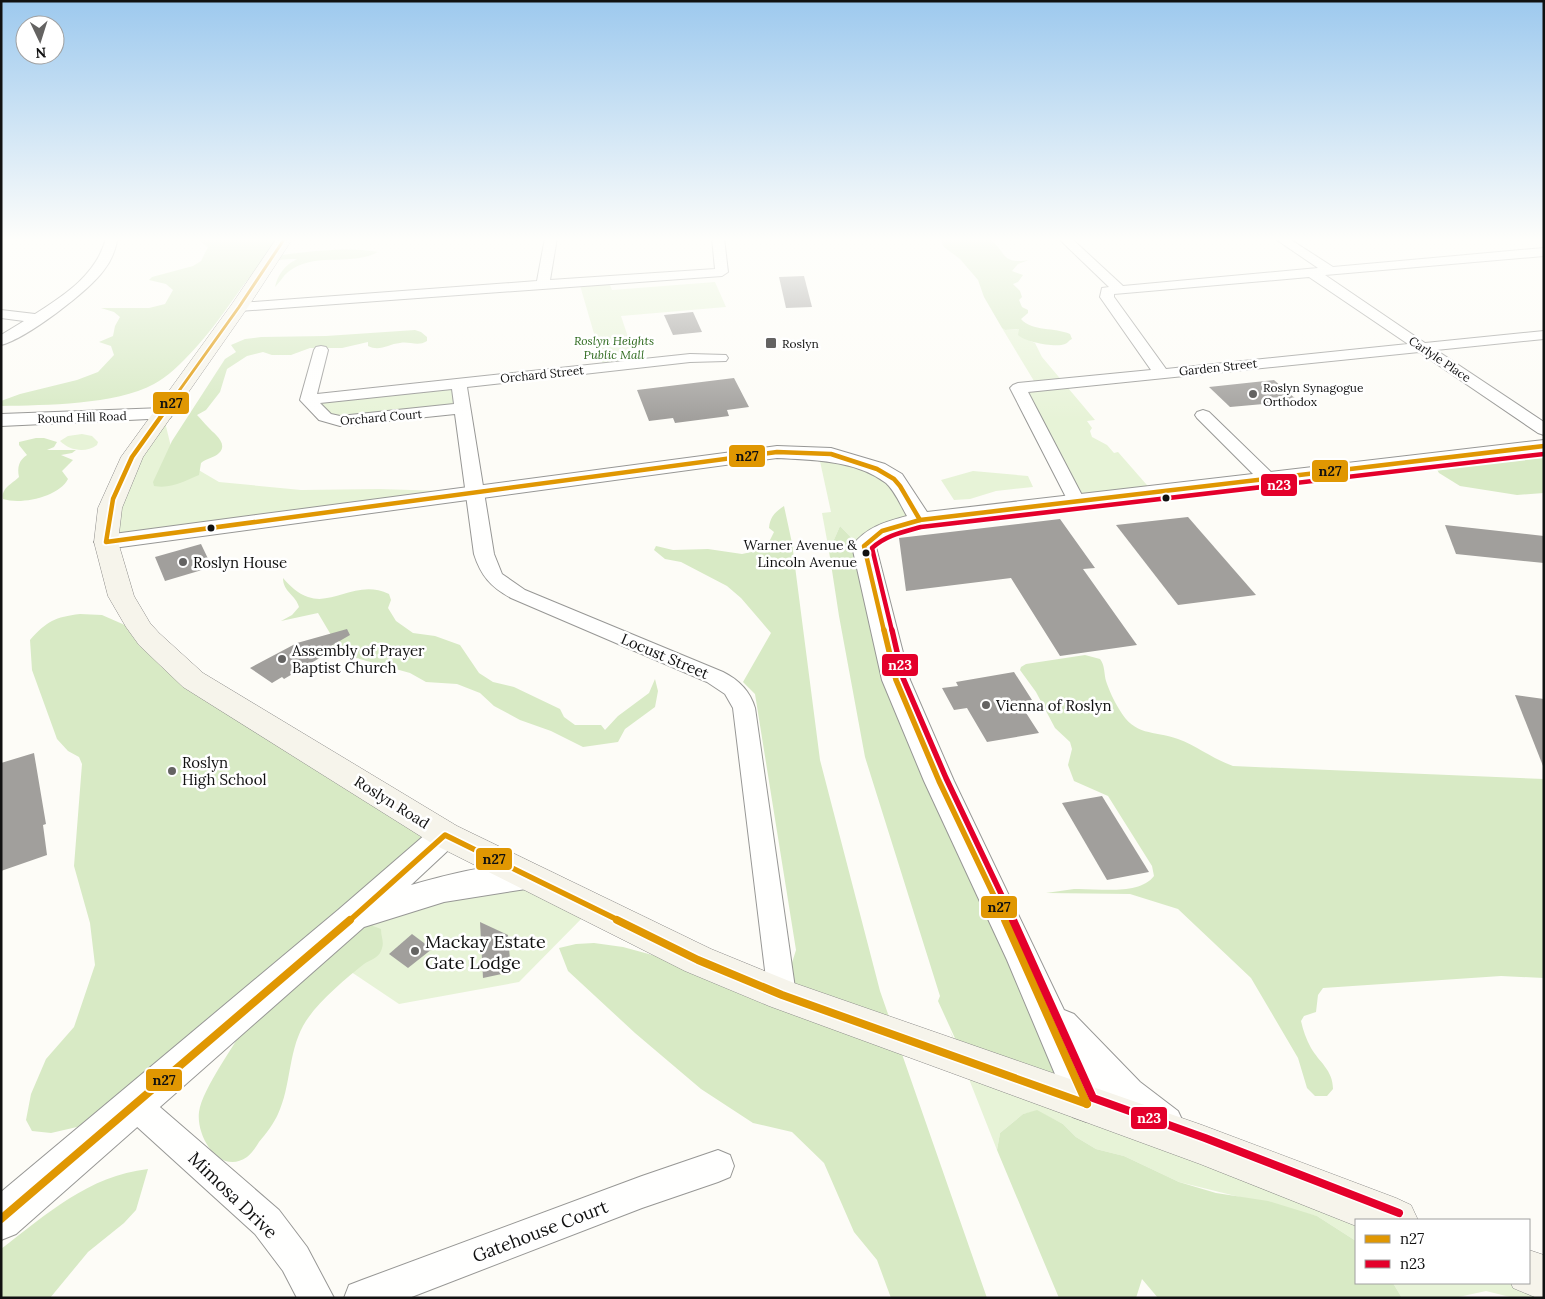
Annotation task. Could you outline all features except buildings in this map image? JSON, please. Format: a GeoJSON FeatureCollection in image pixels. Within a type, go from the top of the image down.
{"type":"FeatureCollection","features":[{"type":"Feature","properties":{"kind":"main road","name":"Roslyn Road"},"geometry":{"type":"LineString","coordinates":[[245,299],[132,457],[113,499],[106,542],[121,596],[139,627],[149,639],[193,680],[445,835],[698,960],[782,995],[1202,1145],[1393,1219]]}},
{"type":"Feature","properties":{"kind":"main road"},"geometry":{"type":"LineString","coordinates":[[1530,1272],[1544,1278]]}},
{"type":"Feature","properties":{"kind":"street"},"geometry":{"type":"LineString","coordinates":[[1,341],[38,319],[66,299]]}},
{"type":"Feature","properties":{"kind":"street"},"geometry":{"type":"LineString","coordinates":[[239,307],[355,299]]}},
{"type":"Feature","properties":{"kind":"street"},"geometry":{"type":"LineString","coordinates":[[1108,299],[1161,373]]}},
{"type":"Feature","properties":{"kind":"street","name":"Carlyle Place"},"geometry":{"type":"LineString","coordinates":[[1350,299],[1544,430]]}},
{"type":"Feature","properties":{"kind":"street"},"geometry":{"type":"LineString","coordinates":[[1,314],[38,319]]}},
{"type":"Feature","properties":{"kind":"street","name":"Garden Street"},"geometry":{"type":"LineString","coordinates":[[1076,501],[1018,388],[1544,335]]}},
{"type":"Feature","properties":{"kind":"street"},"geometry":{"type":"LineString","coordinates":[[308,400],[321,350]]}},
{"type":"Feature","properties":{"kind":"street","name":"Orchard Street"},"geometry":{"type":"LineString","coordinates":[[364,394],[690,358],[721,358]]}},
{"type":"Feature","properties":{"kind":"street","name":"Locust Street"},"geometry":{"type":"LineString","coordinates":[[458,384],[490,574],[503,586],[715,677],[732,688],[740,698],[744,708],[782,995]]}},
{"type":"Feature","properties":{"kind":"street","name":"Orchard Court"},"geometry":{"type":"LineString","coordinates":[[308,400],[364,394]]}},
{"type":"Feature","properties":{"kind":"street","name":"Orchard Court"},"geometry":{"type":"LineString","coordinates":[[308,400],[325,417],[340,421],[462,408]]}},
{"type":"Feature","properties":{"kind":"street","name":"Round Hill Road"},"geometry":{"type":"LineString","coordinates":[[1,420],[163,414]]}},
{"type":"Feature","properties":{"kind":"street"},"geometry":{"type":"LineString","coordinates":[[1203,415],[1267,478]]}},
{"type":"Feature","properties":{"kind":"street"},"geometry":{"type":"LineString","coordinates":[[1087,1104],[1046,1009],[939,781],[896,680],[864,546],[876,534],[902,524],[920,520],[1544,446]]}},
{"type":"Feature","properties":{"kind":"street"},"geometry":{"type":"LineString","coordinates":[[106,542],[772,452],[814,452],[854,460],[887,474],[900,486],[920,520]]}},
{"type":"Feature","properties":{"kind":"street"},"geometry":{"type":"LineString","coordinates":[[1,1219],[350,920],[445,835]]}},
{"type":"Feature","properties":{"kind":"street"},"geometry":{"type":"LineString","coordinates":[[350,920],[419,895],[482,881],[526,876]]}},
{"type":"Feature","properties":{"kind":"street"},"geometry":{"type":"LineString","coordinates":[[1046,1009],[1126,1094],[1162,1123],[1202,1145]]}},
{"type":"Feature","properties":{"kind":"street","name":"Mimosa Drive"},"geometry":{"type":"LineString","coordinates":[[135,1105],[267,1222],[295,1259],[316,1298]]}},
{"type":"Feature","properties":{"kind":"street","name":"Gatehouse Court"},"geometry":{"type":"LineString","coordinates":[[362,1298],[642,1192],[718,1166]]}},
{"type":"Feature","properties":{"kind":"green space"},"geometry":{"type":"Polygon","coordinates":[[[168,299],[233,299],[194,350],[174,370],[154,384],[138,391],[100,400],[1,406],[1,401],[20,394],[77,380],[98,372],[114,355],[111,346],[99,342],[113,336],[115,326],[120,317],[114,312],[101,308],[149,308],[165,304],[168,299]]]}},
{"type":"Feature","properties":{"kind":"green space","name":"Roslyn Heights Public Mall"},"geometry":{"type":"Polygon","coordinates":[[[584,299],[722,299],[726,307],[621,316],[637,364],[604,368],[584,299]]]}},
{"type":"Feature","properties":{"kind":"green space"},"geometry":{"type":"Polygon","coordinates":[[[985,299],[1020,299],[1019,300],[1022,307],[1028,310],[1028,313],[1021,319],[1026,323],[1037,328],[1070,334],[1072,339],[1066,344],[1061,345],[1041,344],[1022,338],[1018,335],[1019,329],[1005,330],[985,299]]]}},
{"type":"Feature","properties":{"kind":"green space"},"geometry":{"type":"Polygon","coordinates":[[[1002,328],[1005,330],[1020,329],[1030,341],[1035,343],[1042,357],[1095,420],[1087,421],[1092,428],[1090,431],[1092,437],[1107,445],[1114,453],[1118,452],[1153,492],[1077,500],[1018,388],[1037,386],[1002,328]]]}},
{"type":"Feature","properties":{"kind":"green space"},"geometry":{"type":"Polygon","coordinates":[[[415,330],[427,337],[427,341],[420,344],[400,343],[376,348],[368,346],[368,342],[342,348],[310,348],[291,355],[272,355],[263,352],[247,356],[227,369],[220,392],[206,410],[197,415],[216,435],[221,442],[222,449],[215,456],[201,463],[199,475],[172,485],[154,486],[153,482],[172,441],[225,359],[236,352],[231,345],[245,339],[261,337],[326,336],[415,330]]]}},
{"type":"Feature","properties":{"kind":"green space"},"geometry":{"type":"Polygon","coordinates":[[[459,384],[462,408],[340,421],[308,400],[459,384]]]}},
{"type":"Feature","properties":{"kind":"green space"},"geometry":{"type":"Polygon","coordinates":[[[163,414],[173,455],[219,482],[301,490],[380,489],[475,492],[106,542],[111,503],[163,414]]]}},
{"type":"Feature","properties":{"kind":"green space"},"geometry":{"type":"Polygon","coordinates":[[[82,434],[92,436],[98,442],[97,445],[93,448],[78,450],[68,447],[60,441],[68,436],[82,434]]]}},
{"type":"Feature","properties":{"kind":"green space"},"geometry":{"type":"Polygon","coordinates":[[[36,438],[57,442],[54,447],[47,450],[76,450],[72,453],[61,455],[73,460],[62,471],[68,479],[57,491],[39,498],[19,501],[3,499],[5,489],[19,477],[19,464],[27,455],[19,445],[19,442],[36,438]]]}},
{"type":"Feature","properties":{"kind":"green space"},"geometry":{"type":"Polygon","coordinates":[[[818,452],[877,469],[920,520],[902,524],[864,551],[840,526],[829,551],[822,513],[831,512],[818,452]]]}},
{"type":"Feature","properties":{"kind":"green space"},"geometry":{"type":"Polygon","coordinates":[[[1514,453],[1544,458],[1544,493],[1517,495],[1460,486],[1439,473],[1436,468],[1443,462],[1514,453]]]}},
{"type":"Feature","properties":{"kind":"green space"},"geometry":{"type":"Polygon","coordinates":[[[973,471],[1028,476],[1033,487],[996,491],[970,499],[954,500],[941,480],[973,471]]]}},
{"type":"Feature","properties":{"kind":"green space"},"geometry":{"type":"Polygon","coordinates":[[[784,506],[792,543],[820,760],[880,991],[987,1298],[891,1298],[877,1260],[854,1232],[824,1163],[792,1132],[753,1123],[701,1089],[635,1033],[568,971],[559,948],[576,944],[594,943],[623,947],[782,995],[796,950],[755,694],[743,682],[771,633],[741,598],[727,586],[681,562],[665,559],[654,550],[656,546],[673,550],[708,549],[742,554],[761,550],[774,532],[769,528],[772,518],[784,506]]]}},
{"type":"Feature","properties":{"kind":"green space"},"geometry":{"type":"Polygon","coordinates":[[[840,526],[864,551],[880,608],[1066,1079],[959,1047],[938,1001],[940,996],[865,757],[829,551],[840,526]]]}},
{"type":"Feature","properties":{"kind":"green space"},"geometry":{"type":"Polygon","coordinates":[[[283,578],[301,594],[318,599],[367,589],[389,594],[391,600],[388,608],[396,621],[413,633],[435,636],[460,645],[479,673],[493,682],[514,687],[560,709],[564,717],[575,725],[601,725],[605,730],[618,716],[649,693],[655,679],[658,691],[655,707],[625,729],[618,742],[583,747],[551,731],[520,720],[494,706],[480,693],[457,684],[426,682],[410,673],[356,658],[342,649],[333,648],[334,640],[318,613],[281,621],[292,615],[299,607],[285,587],[283,578]]]}},
{"type":"Feature","properties":{"kind":"green space","name":"Roslyn High School"},"geometry":{"type":"Polygon","coordinates":[[[80,614],[102,615],[143,633],[445,835],[370,922],[373,926],[381,929],[383,945],[380,953],[339,985],[308,1018],[298,1037],[282,1103],[276,1117],[251,1154],[237,1162],[228,1162],[219,1158],[212,1151],[201,1132],[199,1112],[206,1091],[249,1019],[90,1124],[51,1133],[32,1131],[26,1120],[31,1094],[46,1059],[74,1027],[95,965],[90,923],[74,866],[82,764],[79,757],[68,751],[57,739],[32,670],[30,640],[41,628],[52,621],[80,614]]]}},
{"type":"Feature","properties":{"kind":"green space"},"geometry":{"type":"Polygon","coordinates":[[[1085,655],[1102,661],[1106,681],[1117,706],[1131,724],[1145,731],[1178,739],[1233,766],[1544,779],[1544,978],[1501,976],[1323,988],[1318,995],[1316,1012],[1304,1016],[1301,1021],[1309,1045],[1328,1071],[1332,1082],[1333,1089],[1327,1096],[1315,1096],[1307,1088],[1298,1058],[1251,978],[1178,909],[1130,894],[1046,893],[1074,889],[1128,889],[1147,882],[1154,876],[1152,866],[1108,796],[1074,781],[1068,765],[1072,749],[1070,742],[1055,728],[1036,692],[1020,670],[1026,664],[1085,655]]]}},
{"type":"Feature","properties":{"kind":"green space"},"geometry":{"type":"Polygon","coordinates":[[[504,878],[592,908],[519,982],[399,1004],[317,949],[350,920],[504,878]]]}},
{"type":"Feature","properties":{"kind":"green space"},"geometry":{"type":"Polygon","coordinates":[[[950,1031],[959,1047],[1393,1219],[1355,1219],[1355,1240],[1317,1216],[1179,1182],[1124,1156],[1096,1149],[1076,1137],[1063,1124],[1037,1111],[1023,1114],[1000,1133],[997,1150],[950,1031]]]}},
{"type":"Feature","properties":{"kind":"green space"},"geometry":{"type":"Polygon","coordinates":[[[1037,1110],[1063,1124],[1076,1137],[1096,1149],[1124,1156],[1179,1182],[1216,1193],[1268,1201],[1317,1216],[1355,1240],[1355,1284],[1394,1284],[1402,1298],[1158,1298],[1142,1279],[1136,1298],[1059,1298],[997,1150],[1000,1133],[1023,1114],[1037,1110]]]}},
{"type":"Feature","properties":{"kind":"green space"},"geometry":{"type":"Polygon","coordinates":[[[148,1169],[136,1210],[124,1223],[88,1252],[50,1298],[1,1298],[1,1249],[52,1210],[87,1188],[126,1173],[148,1169]]]}},
{"type":"Feature","properties":{"kind":"green space"},"geometry":{"type":"Polygon","coordinates":[[[1530,1272],[1544,1277],[1544,1298],[1514,1298],[1486,1291],[1454,1298],[1402,1298],[1394,1284],[1530,1284],[1530,1272]]]}},
{"type":"Feature","properties":{"kind":"transit line","name":"n27"},"geometry":{"type":"LineString","coordinates":[[245,299],[132,457],[113,499],[106,542],[777,452],[831,454],[877,469],[894,479],[900,486],[920,520]]}},
{"type":"Feature","properties":{"kind":"transit line","name":"n27"},"geometry":{"type":"LineString","coordinates":[[1087,1104],[1024,960],[939,781],[896,680],[864,546],[882,531],[920,520],[1544,446]]}},
{"type":"Feature","properties":{"kind":"transit line","name":"n23"},"geometry":{"type":"LineString","coordinates":[[1399,1213],[1205,1138],[1093,1098],[1031,957],[946,778],[903,678],[872,548],[889,537],[921,527],[1544,454]]}},
{"type":"Feature","properties":{"kind":"transit line","name":"n27"},"geometry":{"type":"LineString","coordinates":[[1,1219],[350,920],[445,835],[698,960],[782,995],[1087,1104]]}},
{"type":"Feature","properties":{"kind":"place","name":"Roslyn"},"geometry":{"type":"Point","coordinates":[771,343]}},
{"type":"Feature","properties":{"kind":"place","name":"Roslyn Synagogue Orthodox"},"geometry":{"type":"Point","coordinates":[1253,394]}},
{"type":"Feature","properties":{"kind":"place","name":"Warner Avenue & Lincoln Avenue"},"geometry":{"type":"Point","coordinates":[866,553]}},
{"type":"Feature","properties":{"kind":"place","name":"Roslyn House"},"geometry":{"type":"Point","coordinates":[183,562]}},
{"type":"Feature","properties":{"kind":"place","name":"Assembly of Prayer Baptist Church"},"geometry":{"type":"Point","coordinates":[282,659]}},
{"type":"Feature","properties":{"kind":"place","name":"Vienna of Roslyn"},"geometry":{"type":"Point","coordinates":[986,705]}},
{"type":"Feature","properties":{"kind":"place","name":"Roslyn High School"},"geometry":{"type":"Point","coordinates":[172,771]}},
{"type":"Feature","properties":{"kind":"place","name":"Mackay Estate Gate Lodge"},"geometry":{"type":"Point","coordinates":[415,951]}}]}
